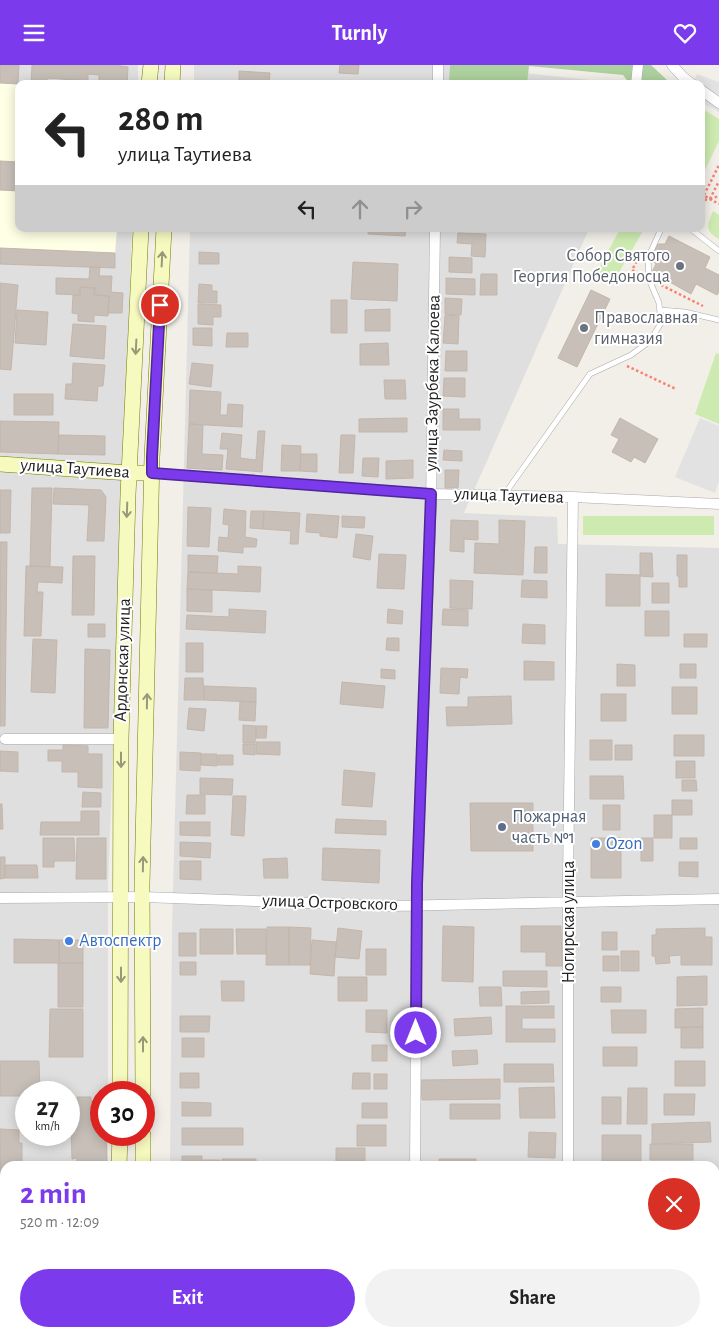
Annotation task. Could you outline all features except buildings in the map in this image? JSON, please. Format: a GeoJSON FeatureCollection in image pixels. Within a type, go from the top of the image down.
{"type":"FeatureCollection","features":[{"type":"Feature","properties":{"kind":"main road"},"geometry":{"type":"LineString","coordinates":[[149,80],[150,65]]}},
{"type":"Feature","properties":{"kind":"main road"},"geometry":{"type":"LineString","coordinates":[[172,80],[173,65]]}},
{"type":"Feature","properties":{"kind":"main road","name":"Ардонская улица"},"geometry":{"type":"LineString","coordinates":[[120,1081],[121,739],[129,473],[142,232]]}},
{"type":"Feature","properties":{"kind":"main road","name":"Ардонская улица"},"geometry":{"type":"LineString","coordinates":[[143,1081],[143,897],[152,457],[164,232]]}},
{"type":"Feature","properties":{"kind":"main road","name":"улица Таутиева"},"geometry":{"type":"LineString","coordinates":[[0,464],[152,473]]}},
{"type":"Feature","properties":{"kind":"main road"},"geometry":{"type":"LineString","coordinates":[[119,1161],[120,1146]]}},
{"type":"Feature","properties":{"kind":"main road"},"geometry":{"type":"LineString","coordinates":[[143,1146],[143,1161]]}},
{"type":"Feature","properties":{"kind":"street"},"geometry":{"type":"LineString","coordinates":[[438,65],[438,80]]}},
{"type":"Feature","properties":{"kind":"street"},"geometry":{"type":"LineString","coordinates":[[636,80],[638,65]]}},
{"type":"Feature","properties":{"kind":"street"},"geometry":{"type":"LineString","coordinates":[[672,65],[687,80]]}},
{"type":"Feature","properties":{"kind":"street"},"geometry":{"type":"LineString","coordinates":[[705,93],[719,103]]}},
{"type":"Feature","properties":{"kind":"street","name":"улица Заурбека Калоева"},"geometry":{"type":"LineString","coordinates":[[415,1161],[417,905],[431,494],[435,232]]}},
{"type":"Feature","properties":{"kind":"street","name":"улица Таутиева"},"geometry":{"type":"LineString","coordinates":[[152,473],[431,494],[573,497],[719,504]]}},
{"type":"Feature","properties":{"kind":"street","name":"Ногирская улица"},"geometry":{"type":"LineString","coordinates":[[568,1161],[568,903],[573,497]]}},
{"type":"Feature","properties":{"kind":"street"},"geometry":{"type":"LineString","coordinates":[[5,739],[121,739]]}},
{"type":"Feature","properties":{"kind":"street","name":"улица Островского"},"geometry":{"type":"LineString","coordinates":[[0,898],[121,896],[391,906],[719,899]]}},
{"type":"Feature","properties":{"kind":"lane"},"geometry":{"type":"LineString","coordinates":[[504,496],[590,374],[631,355],[650,341],[661,323],[659,303],[649,279],[648,258],[660,232]]}},
{"type":"Feature","properties":{"kind":"lane"},"geometry":{"type":"LineString","coordinates":[[695,232],[719,251]]}},
{"type":"Feature","properties":{"kind":"lane"},"geometry":{"type":"LineString","coordinates":[[660,310],[685,312],[719,320]]}},
{"type":"Feature","properties":{"kind":"path"},"geometry":{"type":"LineString","coordinates":[[705,196],[719,165]]}},
{"type":"Feature","properties":{"kind":"path"},"geometry":{"type":"LineString","coordinates":[[705,196],[719,181]]}},
{"type":"Feature","properties":{"kind":"path"},"geometry":{"type":"LineString","coordinates":[[705,196],[719,196]]}},
{"type":"Feature","properties":{"kind":"path"},"geometry":{"type":"LineString","coordinates":[[705,196],[719,203]]}},
{"type":"Feature","properties":{"kind":"path"},"geometry":{"type":"LineString","coordinates":[[640,253],[632,270],[709,309]]}},
{"type":"Feature","properties":{"kind":"shaded area"},"geometry":{"type":"Polygon","coordinates":[[[0,65],[138,65],[138,80],[15,80],[15,232],[132,232],[108,886],[108,1081],[90,1081],[90,1146],[108,1146],[108,1161],[0,1161],[0,65]]]}},
{"type":"Feature","properties":{"kind":"shaded area"},"geometry":{"type":"Polygon","coordinates":[[[0,65],[19,65],[18,80],[15,80],[15,232],[117,232],[115,253],[0,248],[0,65]]]}},
{"type":"Feature","properties":{"kind":"shaded area"},"geometry":{"type":"Polygon","coordinates":[[[194,65],[450,65],[590,80],[194,80],[194,65]]]}},
{"type":"Feature","properties":{"kind":"shaded area"},"geometry":{"type":"Polygon","coordinates":[[[697,74],[719,82],[719,112],[705,104],[705,80],[695,80],[697,74]]]}},
{"type":"Feature","properties":{"kind":"shaded area"},"geometry":{"type":"Polygon","coordinates":[[[190,232],[588,232],[464,513],[557,517],[558,544],[719,548],[719,1161],[170,1161],[172,930],[190,232]]]}},
{"type":"Feature","properties":{"kind":"shaded area"},"geometry":{"type":"Polygon","coordinates":[[[700,418],[719,426],[719,481],[715,493],[675,477],[700,418]]]}},
{"type":"Feature","properties":{"kind":"green space"},"geometry":{"type":"Polygon","coordinates":[[[450,65],[651,65],[667,80],[627,80],[623,75],[529,66],[527,80],[449,80],[450,65]]]}},
{"type":"Feature","properties":{"kind":"green space"},"geometry":{"type":"Polygon","coordinates":[[[705,110],[719,119],[719,141],[705,170],[705,110]]]}},
{"type":"Feature","properties":{"kind":"green space"},"geometry":{"type":"Polygon","coordinates":[[[713,211],[719,215],[719,239],[711,233],[708,227],[713,211]]]}},
{"type":"Feature","properties":{"kind":"green space"},"geometry":{"type":"Polygon","coordinates":[[[618,232],[642,232],[613,283],[596,274],[618,232]]]}},
{"type":"Feature","properties":{"kind":"green space"},"geometry":{"type":"Polygon","coordinates":[[[716,353],[719,354],[719,424],[695,414],[716,353]]]}},
{"type":"Feature","properties":{"kind":"green space"},"geometry":{"type":"Polygon","coordinates":[[[583,516],[714,516],[714,535],[583,535],[583,516]]]}},
{"type":"Feature","properties":{"kind":"place","name":"Собор Святого Георгия Победоносца"},"geometry":{"type":"Point","coordinates":[680,266]}},
{"type":"Feature","properties":{"kind":"place","name":"Православная гимназия"},"geometry":{"type":"Point","coordinates":[584,328]}},
{"type":"Feature","properties":{"kind":"place","name":"Пожарная часть №1"},"geometry":{"type":"Point","coordinates":[502,827]}},
{"type":"Feature","properties":{"kind":"place","name":"Ozon"},"geometry":{"type":"Point","coordinates":[596,844]}},
{"type":"Feature","properties":{"kind":"place","name":"Автоспектр"},"geometry":{"type":"Point","coordinates":[69,941]}},
{"type":"Feature","properties":{"kind":"route"},"geometry":{"type":"LineString","coordinates":[[160,305],[152,473],[431,494],[432,508],[417,884],[416,1033]]}}]}
